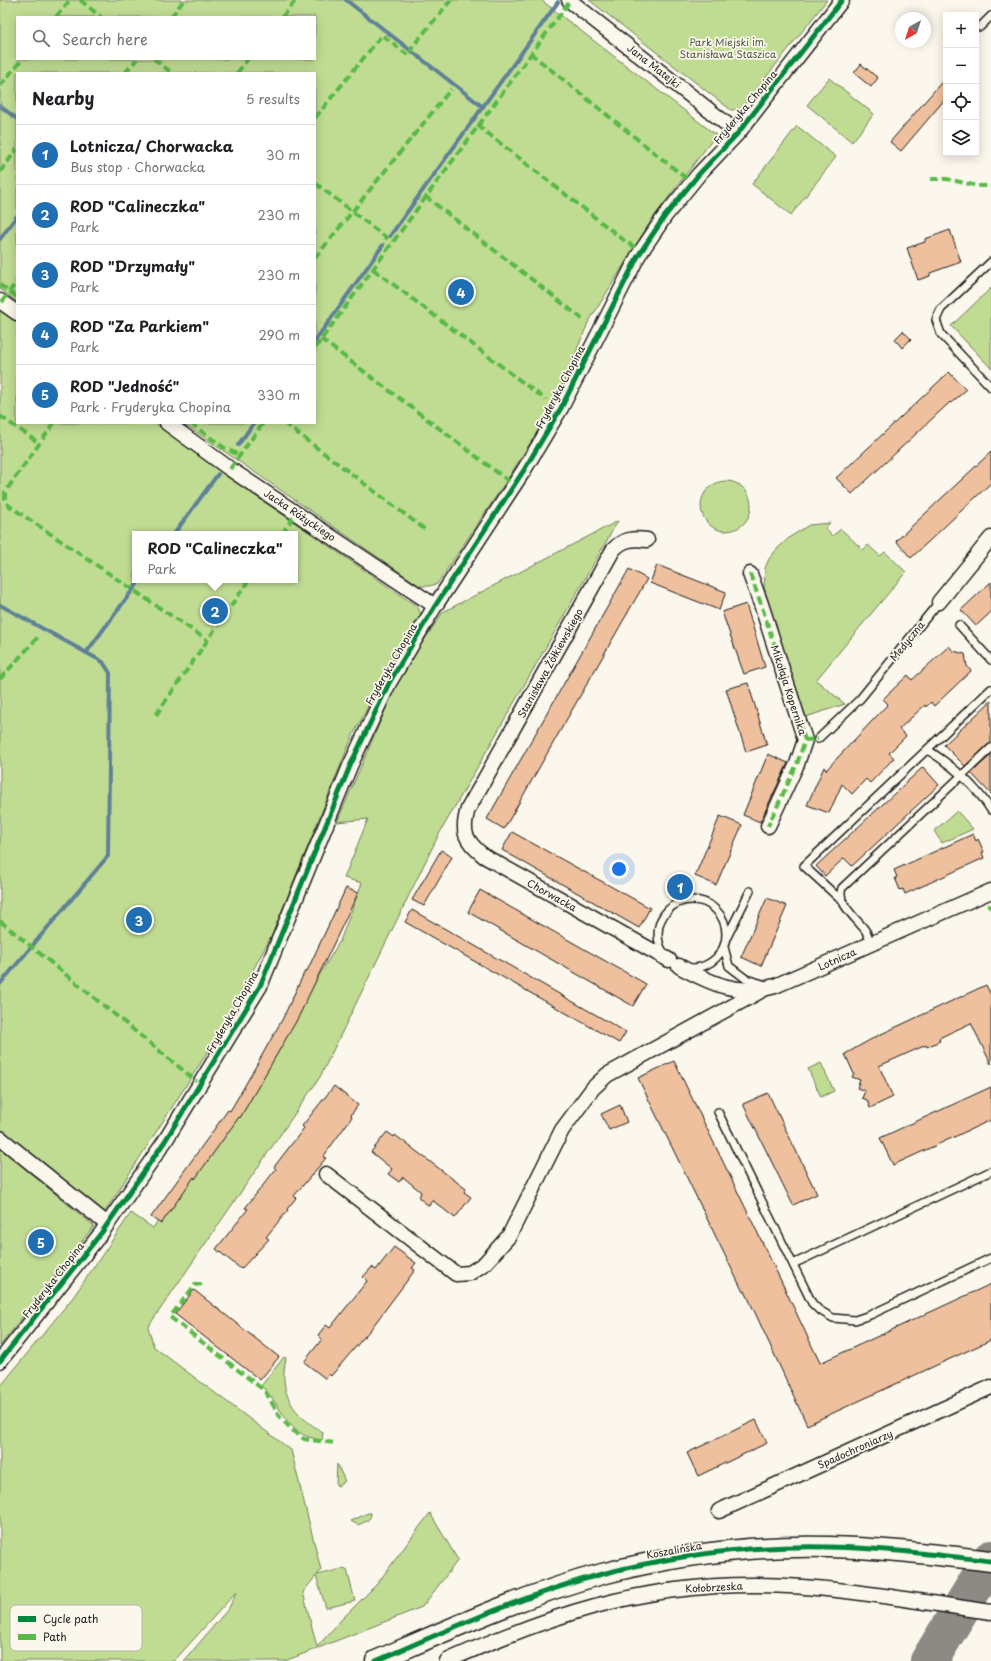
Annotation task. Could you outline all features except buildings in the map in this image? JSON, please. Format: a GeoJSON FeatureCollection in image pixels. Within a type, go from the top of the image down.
{"type":"FeatureCollection","features":[{"type":"Feature","properties":{"kind":"street","name":"Jana Matejki"},"geometry":{"type":"LineString","coordinates":[[569,0],[738,133]]}},
{"type":"Feature","properties":{"kind":"street","name":"Fryderyka Chopina"},"geometry":{"type":"LineString","coordinates":[[0,1361],[107,1224],[165,1141],[260,986],[370,721],[389,683],[435,606],[524,470],[561,408],[638,256],[665,216],[699,174],[738,133],[842,0]]}},
{"type":"Feature","properties":{"kind":"street"},"geometry":{"type":"LineString","coordinates":[[0,301],[16,312]]}},
{"type":"Feature","properties":{"kind":"street","name":"Jacka Różyckiego"},"geometry":{"type":"LineString","coordinates":[[167,424],[230,469],[435,606]]}},
{"type":"Feature","properties":{"kind":"street","name":"Stanisława Żółkiewskiego"},"geometry":{"type":"LineString","coordinates":[[468,809],[613,550],[619,543],[626,540],[635,538],[647,540]]}},
{"type":"Feature","properties":{"kind":"street","name":"Medyczna"},"geometry":{"type":"LineString","coordinates":[[939,602],[991,538]]}},
{"type":"Feature","properties":{"kind":"street","name":"Mikołaja Kopernika"},"geometry":{"type":"LineString","coordinates":[[750,574],[762,604],[805,740],[797,764],[768,826]]}},
{"type":"Feature","properties":{"kind":"street","name":"Chorwacka"},"geometry":{"type":"LineString","coordinates":[[468,809],[465,820],[465,833],[475,848],[484,856],[674,963]]}},
{"type":"Feature","properties":{"kind":"street","name":"Lotnicza"},"geometry":{"type":"LineString","coordinates":[[674,963],[712,984],[727,988],[740,990],[770,988],[991,890]]}},
{"type":"Feature","properties":{"kind":"street"},"geometry":{"type":"LineString","coordinates":[[326,1174],[456,1274],[470,1273],[485,1263],[509,1236],[562,1130],[593,1088],[616,1068],[770,988]]}},
{"type":"Feature","properties":{"kind":"street"},"geometry":{"type":"LineString","coordinates":[[0,1138],[107,1224]]}},
{"type":"Feature","properties":{"kind":"street","name":"Spadochroniarzy"},"geometry":{"type":"LineString","coordinates":[[719,1511],[991,1387]]}},
{"type":"Feature","properties":{"kind":"street","name":"Koszalińska"},"geometry":{"type":"LineString","coordinates":[[376,1661],[535,1595],[601,1575],[672,1559],[735,1551],[828,1547],[878,1549],[991,1561]]}},
{"type":"Feature","properties":{"kind":"street","name":"Kołobrzeska"},"geometry":{"type":"LineString","coordinates":[[447,1661],[524,1628],[579,1610],[626,1598],[697,1588],[754,1585],[819,1589],[991,1612]]}},
{"type":"Feature","properties":{"kind":"lane"},"geometry":{"type":"LineString","coordinates":[[980,27],[991,16]]}},
{"type":"Feature","properties":{"kind":"lane"},"geometry":{"type":"LineString","coordinates":[[991,262],[941,309],[936,320],[941,334],[991,387]]}},
{"type":"Feature","properties":{"kind":"lane","name":"Medyczna"},"geometry":{"type":"LineString","coordinates":[[818,739],[860,699],[939,602]]}},
{"type":"Feature","properties":{"kind":"lane"},"geometry":{"type":"LineString","coordinates":[[959,625],[991,660]]}},
{"type":"Feature","properties":{"kind":"lane"},"geometry":{"type":"LineString","coordinates":[[871,944],[866,931],[842,901],[804,866],[991,689]]}},
{"type":"Feature","properties":{"kind":"lane"},"geometry":{"type":"LineString","coordinates":[[842,901],[840,893],[846,882],[991,748]]}},
{"type":"Feature","properties":{"kind":"lane"},"geometry":{"type":"LineString","coordinates":[[928,750],[962,775],[983,796],[991,810]]}},
{"type":"Feature","properties":{"kind":"lane"},"geometry":{"type":"LineString","coordinates":[[726,937],[750,891]]}},
{"type":"Feature","properties":{"kind":"lane"},"geometry":{"type":"LineString","coordinates":[[701,900],[715,908],[722,916],[726,928],[726,937],[724,947],[713,962],[700,967],[690,968],[674,963],[660,947],[658,930],[664,913],[669,908],[683,901],[701,900]]}},
{"type":"Feature","properties":{"kind":"lane"},"geometry":{"type":"LineString","coordinates":[[724,947],[729,966],[737,974],[770,988]]}},
{"type":"Feature","properties":{"kind":"lane"},"geometry":{"type":"LineString","coordinates":[[718,1112],[812,1303],[826,1315],[848,1320],[870,1315],[991,1258]]}},
{"type":"Feature","properties":{"kind":"lane"},"geometry":{"type":"LineString","coordinates":[[792,1264],[991,1171]]}},
{"type":"Feature","properties":{"kind":"green space"},"geometry":{"type":"Polygon","coordinates":[[[0,0],[541,0],[716,135],[652,219],[588,323],[554,405],[507,480],[437,584],[429,586],[420,586],[184,424],[316,424],[316,72],[16,72],[16,301],[0,289],[0,0]]]}},
{"type":"Feature","properties":{"kind":"green space","name":"Park Miejski im. Stanisława Staszica"},"geometry":{"type":"Polygon","coordinates":[[[589,0],[827,0],[741,109],[731,110],[589,0]]]}},
{"type":"Feature","properties":{"kind":"green space"},"geometry":{"type":"Polygon","coordinates":[[[829,78],[874,114],[852,142],[807,105],[829,78]]]}},
{"type":"Feature","properties":{"kind":"green space"},"geometry":{"type":"Polygon","coordinates":[[[797,126],[836,157],[791,215],[752,184],[797,126]]]}},
{"type":"Feature","properties":{"kind":"green space"},"geometry":{"type":"Polygon","coordinates":[[[991,288],[991,368],[951,326],[991,288]]]}},
{"type":"Feature","properties":{"kind":"green space"},"geometry":{"type":"Polygon","coordinates":[[[0,310],[16,321],[16,424],[156,424],[225,475],[418,607],[421,615],[374,695],[352,737],[272,935],[214,1042],[103,1213],[0,1132],[0,310]]]}},
{"type":"Feature","properties":{"kind":"green space"},"geometry":{"type":"Polygon","coordinates":[[[721,481],[731,481],[744,488],[751,501],[751,511],[744,524],[731,531],[721,531],[712,527],[705,520],[701,511],[701,501],[705,492],[712,485],[721,481]]]}},
{"type":"Feature","properties":{"kind":"green space"},"geometry":{"type":"Polygon","coordinates":[[[618,521],[438,836],[320,1077],[148,1327],[154,1347],[291,1450],[321,1570],[317,1575],[342,1569],[347,1570],[355,1601],[326,1608],[316,1576],[303,1592],[317,1647],[341,1620],[377,1584],[430,1513],[458,1560],[422,1607],[285,1661],[184,1661],[229,1608],[237,1591],[174,1661],[0,1661],[0,1387],[74,1296],[131,1213],[153,1228],[264,1066],[340,941],[362,883],[344,878],[368,819],[337,822],[400,676],[443,612],[618,521]]]}},
{"type":"Feature","properties":{"kind":"green space"},"geometry":{"type":"Polygon","coordinates":[[[830,523],[825,528],[832,536],[841,529],[863,550],[868,545],[880,556],[885,552],[906,572],[816,680],[845,704],[806,717],[764,588],[765,568],[769,559],[777,549],[790,537],[809,525],[830,523]]]}},
{"type":"Feature","properties":{"kind":"green space"},"geometry":{"type":"Polygon","coordinates":[[[957,811],[973,829],[942,843],[934,831],[957,811]]]}},
{"type":"Feature","properties":{"kind":"green space"},"geometry":{"type":"Polygon","coordinates":[[[821,1063],[834,1091],[821,1097],[808,1069],[821,1063]]]}},
{"type":"Feature","properties":{"kind":"green space"},"geometry":{"type":"Polygon","coordinates":[[[0,1148],[94,1226],[0,1346],[0,1148]]]}},
{"type":"Feature","properties":{"kind":"green space"},"geometry":{"type":"Polygon","coordinates":[[[284,1357],[286,1358],[284,1382],[290,1402],[303,1418],[323,1432],[322,1440],[309,1437],[292,1427],[276,1403],[261,1386],[284,1357]]]}},
{"type":"Feature","properties":{"kind":"green space"},"geometry":{"type":"Polygon","coordinates":[[[337,1464],[345,1481],[338,1486],[336,1485],[337,1464]]]}},
{"type":"Feature","properties":{"kind":"green space"},"geometry":{"type":"Polygon","coordinates":[[[371,1513],[371,1516],[365,1522],[358,1525],[351,1521],[371,1513]]]}},
{"type":"Feature","properties":{"kind":"waterway"},"geometry":{"type":"LineString","coordinates":[[346,0],[483,107]]}},
{"type":"Feature","properties":{"kind":"waterway"},"geometry":{"type":"LineString","coordinates":[[390,236],[558,2]]}},
{"type":"Feature","properties":{"kind":"waterway"},"geometry":{"type":"LineString","coordinates":[[0,106],[16,118]]}},
{"type":"Feature","properties":{"kind":"waterway"},"geometry":{"type":"LineString","coordinates":[[0,239],[16,217]]}},
{"type":"Feature","properties":{"kind":"waterway"},"geometry":{"type":"LineString","coordinates":[[316,340],[383,245]]}},
{"type":"Feature","properties":{"kind":"waterway"},"geometry":{"type":"LineString","coordinates":[[238,445],[253,424]]}},
{"type":"Feature","properties":{"kind":"waterway"},"geometry":{"type":"LineString","coordinates":[[176,531],[218,474]]}},
{"type":"Feature","properties":{"kind":"waterway"},"geometry":{"type":"LineString","coordinates":[[86,653],[138,583]]}},
{"type":"Feature","properties":{"kind":"waterway"},"geometry":{"type":"LineString","coordinates":[[0,605],[103,662],[110,673],[108,856],[0,984]]}},
{"type":"Feature","properties":{"kind":"taxiway"},"geometry":{"type":"LineString","coordinates":[[929,1661],[991,1559]]}},
{"type":"Feature","properties":{"kind":"marked path"},"geometry":{"type":"LineString","coordinates":[[57,16],[70,0]]}},
{"type":"Feature","properties":{"kind":"marked path"},"geometry":{"type":"LineString","coordinates":[[80,0],[100,16]]}},
{"type":"Feature","properties":{"kind":"marked path"},"geometry":{"type":"LineString","coordinates":[[172,16],[184,0]]}},
{"type":"Feature","properties":{"kind":"marked path"},"geometry":{"type":"LineString","coordinates":[[283,16],[296,0]]}},
{"type":"Feature","properties":{"kind":"marked path"},"geometry":{"type":"LineString","coordinates":[[316,117],[382,35],[409,56],[413,46],[451,0]]}},
{"type":"Feature","properties":{"kind":"marked path"},"geometry":{"type":"LineString","coordinates":[[316,347],[570,1]]}},
{"type":"Feature","properties":{"kind":"marked path"},"geometry":{"type":"LineString","coordinates":[[530,53],[692,183]]}},
{"type":"Feature","properties":{"kind":"marked path"},"geometry":{"type":"LineString","coordinates":[[0,86],[21,60]]}},
{"type":"Feature","properties":{"kind":"marked path"},"geometry":{"type":"LineString","coordinates":[[126,72],[136,60]]}},
{"type":"Feature","properties":{"kind":"marked path"},"geometry":{"type":"LineString","coordinates":[[155,60],[171,72]]}},
{"type":"Feature","properties":{"kind":"marked path"},"geometry":{"type":"LineString","coordinates":[[238,72],[247,60]]}},
{"type":"Feature","properties":{"kind":"marked path"},"geometry":{"type":"LineString","coordinates":[[316,257],[451,89]]}},
{"type":"Feature","properties":{"kind":"marked path"},"geometry":{"type":"LineString","coordinates":[[477,125],[625,241],[641,251]]}},
{"type":"Feature","properties":{"kind":"marked path"},"geometry":{"type":"LineString","coordinates":[[0,172],[16,150]]}},
{"type":"Feature","properties":{"kind":"marked path"},"geometry":{"type":"LineString","coordinates":[[931,179],[947,179],[978,186],[991,186]]}},
{"type":"Feature","properties":{"kind":"marked path"},"geometry":{"type":"LineString","coordinates":[[316,184],[392,242]]}},
{"type":"Feature","properties":{"kind":"marked path"},"geometry":{"type":"LineString","coordinates":[[425,196],[585,321]]}},
{"type":"Feature","properties":{"kind":"marked path"},"geometry":{"type":"LineString","coordinates":[[373,269],[546,400]]}},
{"type":"Feature","properties":{"kind":"marked path"},"geometry":{"type":"LineString","coordinates":[[2,302],[16,282]]}},
{"type":"Feature","properties":{"kind":"marked path"},"geometry":{"type":"LineString","coordinates":[[0,285],[16,296]]}},
{"type":"Feature","properties":{"kind":"marked path"},"geometry":{"type":"LineString","coordinates":[[321,339],[514,485]]}},
{"type":"Feature","properties":{"kind":"marked path"},"geometry":{"type":"LineString","coordinates":[[0,416],[39,443]]}},
{"type":"Feature","properties":{"kind":"marked path"},"geometry":{"type":"LineString","coordinates":[[53,424],[5,492],[5,499],[8,505],[207,640]]}},
{"type":"Feature","properties":{"kind":"marked path"},"geometry":{"type":"LineString","coordinates":[[191,424],[226,449],[240,455]]}},
{"type":"Feature","properties":{"kind":"marked path"},"geometry":{"type":"LineString","coordinates":[[230,469],[262,424]]}},
{"type":"Feature","properties":{"kind":"marked path"},"geometry":{"type":"LineString","coordinates":[[285,424],[427,531]]}},
{"type":"Feature","properties":{"kind":"marked path"},"geometry":{"type":"LineString","coordinates":[[284,531],[296,513]]}},
{"type":"Feature","properties":{"kind":"marked path"},"geometry":{"type":"LineString","coordinates":[[750,574],[805,740],[797,764],[768,826]]}},
{"type":"Feature","properties":{"kind":"marked path"},"geometry":{"type":"LineString","coordinates":[[156,715],[247,583]]}},
{"type":"Feature","properties":{"kind":"marked path"},"geometry":{"type":"LineString","coordinates":[[0,679],[39,636]]}},
{"type":"Feature","properties":{"kind":"marked path"},"geometry":{"type":"LineString","coordinates":[[805,740],[818,739]]}},
{"type":"Feature","properties":{"kind":"marked path"},"geometry":{"type":"LineString","coordinates":[[988,905],[991,908]]}},
{"type":"Feature","properties":{"kind":"marked path"},"geometry":{"type":"LineString","coordinates":[[0,921],[200,1084]]}},
{"type":"Feature","properties":{"kind":"marked path"},"geometry":{"type":"LineString","coordinates":[[202,1284],[195,1285],[170,1317],[265,1391],[280,1417],[292,1430],[304,1439],[335,1443]]}},
{"type":"Feature","properties":{"kind":"cycle path"},"geometry":{"type":"LineString","coordinates":[[0,1361],[102,1232],[165,1141],[260,986],[350,766],[389,683],[435,606],[524,470],[561,408],[638,256],[665,216],[699,174],[738,133],[842,0]]}},
{"type":"Feature","properties":{"kind":"cycle path"},"geometry":{"type":"LineString","coordinates":[[376,1661],[488,1613],[544,1592],[602,1574],[658,1561],[743,1550],[800,1547],[890,1550],[991,1561]]}},
{"type":"Feature","properties":{"kind":"place","name":"ROD \"Za Parkiem\""},"geometry":{"type":"Point","coordinates":[461,292]}},
{"type":"Feature","properties":{"kind":"place","name":"ROD \"Calineczka\""},"geometry":{"type":"Point","coordinates":[215,611]}},
{"type":"Feature","properties":{"kind":"place","name":"Lotnicza/ Chorwacka"},"geometry":{"type":"Point","coordinates":[680,887]}},
{"type":"Feature","properties":{"kind":"place","name":"ROD \"Drzymały\""},"geometry":{"type":"Point","coordinates":[139,920]}},
{"type":"Feature","properties":{"kind":"place","name":"ROD \"Jedność\""},"geometry":{"type":"Point","coordinates":[41,1242]}}]}
